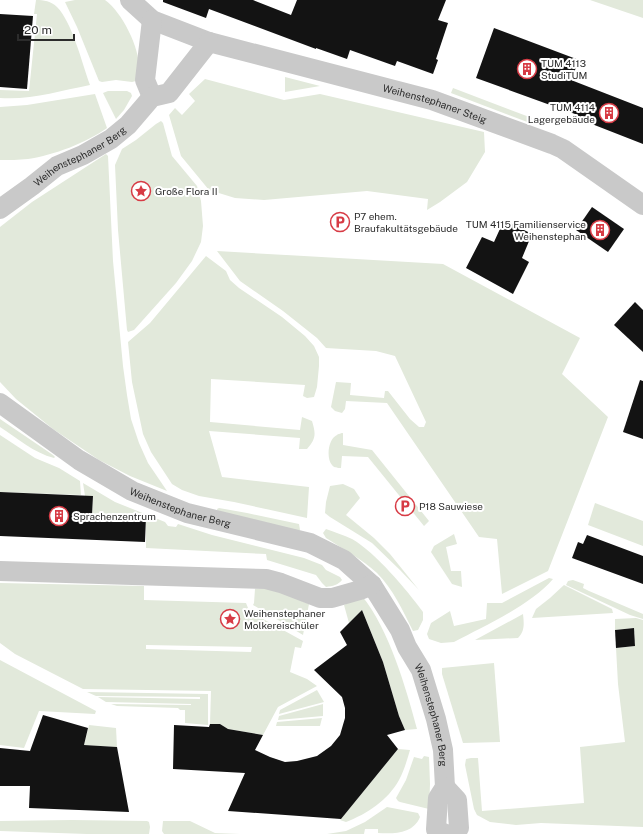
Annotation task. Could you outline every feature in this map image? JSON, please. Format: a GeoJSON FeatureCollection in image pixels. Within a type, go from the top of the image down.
{"type":"FeatureCollection","features":[{"type":"Feature","properties":{"kind":"street"},"geometry":{"type":"LineString","coordinates":[[130,0],[152,20],[209,42],[169,93],[152,97],[145,80],[152,20]]}},
{"type":"Feature","properties":{"kind":"street","name":"Weihenstephaner Steig"},"geometry":{"type":"LineString","coordinates":[[209,42],[432,100],[546,141],[563,149],[643,205]]}},
{"type":"Feature","properties":{"kind":"street","name":"Weihenstephaner Berg"},"geometry":{"type":"LineString","coordinates":[[0,209],[58,166],[83,155],[111,139],[128,125],[152,97]]}},
{"type":"Feature","properties":{"kind":"street","name":"Weihenstephaner Berg"},"geometry":{"type":"LineString","coordinates":[[0,403],[80,460],[132,491],[187,513],[310,543],[344,560],[372,585],[400,630],[421,670],[428,690],[443,750],[445,787],[438,798],[436,829],[445,834]]}},
{"type":"Feature","properties":{"kind":"street"},"geometry":{"type":"LineString","coordinates":[[0,571],[266,580],[281,583],[320,598],[332,598],[372,585]]}},
{"type":"Feature","properties":{"kind":"street"},"geometry":{"type":"LineString","coordinates":[[445,787],[457,800],[459,828],[452,834]]}},
{"type":"Feature","properties":{"kind":"shaded area"},"geometry":{"type":"Polygon","coordinates":[[[36,0],[52,3],[62,14],[72,32],[90,85],[23,98],[0,98],[0,90],[29,91],[37,14],[34,14],[36,0]]]}},
{"type":"Feature","properties":{"kind":"shaded area"},"geometry":{"type":"Polygon","coordinates":[[[75,0],[105,0],[118,13],[129,31],[139,60],[139,69],[136,81],[99,81],[65,2],[75,0]]]}},
{"type":"Feature","properties":{"kind":"shaded area"},"geometry":{"type":"Polygon","coordinates":[[[590,0],[643,0],[643,18],[590,0]]]}},
{"type":"Feature","properties":{"kind":"shaded area"},"geometry":{"type":"Polygon","coordinates":[[[285,77],[320,86],[285,92],[285,77]]]}},
{"type":"Feature","properties":{"kind":"shaded area"},"geometry":{"type":"Polygon","coordinates":[[[205,79],[284,100],[320,94],[484,132],[485,152],[467,182],[427,210],[428,199],[367,191],[264,200],[235,198],[209,190],[181,156],[169,115],[175,108],[182,115],[195,101],[189,94],[205,79]]]}},
{"type":"Feature","properties":{"kind":"shaded area"},"geometry":{"type":"Polygon","coordinates":[[[453,88],[532,118],[530,123],[451,93],[453,88]]]}},
{"type":"Feature","properties":{"kind":"shaded area"},"geometry":{"type":"Polygon","coordinates":[[[108,91],[127,91],[131,93],[132,96],[124,110],[116,119],[103,93],[108,91]]]}},
{"type":"Feature","properties":{"kind":"shaded area"},"geometry":{"type":"Polygon","coordinates":[[[95,94],[107,128],[89,139],[48,155],[28,159],[0,160],[0,107],[27,105],[95,94]]]}},
{"type":"Feature","properties":{"kind":"shaded area"},"geometry":{"type":"Polygon","coordinates":[[[161,121],[163,123],[172,156],[197,186],[201,201],[203,226],[201,242],[192,261],[176,283],[134,330],[128,332],[118,230],[115,165],[122,149],[161,121]]]}},
{"type":"Feature","properties":{"kind":"shaded area"},"geometry":{"type":"Polygon","coordinates":[[[106,154],[108,156],[113,261],[123,366],[131,419],[148,463],[167,491],[130,476],[99,460],[53,429],[16,399],[0,382],[0,227],[32,202],[106,154]]]}},
{"type":"Feature","properties":{"kind":"shaded area"},"geometry":{"type":"Polygon","coordinates":[[[217,251],[443,264],[580,338],[562,374],[608,417],[548,571],[502,594],[497,539],[479,537],[387,403],[346,401],[345,409],[342,413],[335,411],[331,407],[336,382],[351,383],[350,395],[384,398],[385,391],[388,391],[410,419],[419,427],[424,427],[426,422],[395,356],[376,351],[326,348],[317,338],[283,311],[240,281],[217,251]]]}},
{"type":"Feature","properties":{"kind":"shaded area"},"geometry":{"type":"Polygon","coordinates":[[[206,256],[226,271],[230,280],[239,288],[282,317],[305,336],[314,346],[319,357],[317,387],[314,397],[307,398],[303,396],[305,385],[211,379],[210,422],[300,430],[302,417],[312,421],[314,439],[307,449],[299,449],[300,438],[209,431],[222,477],[309,487],[307,518],[199,496],[182,490],[172,484],[151,452],[143,434],[132,382],[128,342],[150,323],[206,256]]]}},
{"type":"Feature","properties":{"kind":"shaded area"},"geometry":{"type":"Polygon","coordinates":[[[0,419],[55,457],[54,458],[40,453],[0,427],[0,419]]]}},
{"type":"Feature","properties":{"kind":"shaded area"},"geometry":{"type":"Polygon","coordinates":[[[343,433],[343,445],[372,450],[429,521],[424,526],[368,457],[342,456],[341,468],[336,468],[333,466],[329,458],[330,444],[334,437],[343,433]]]}},
{"type":"Feature","properties":{"kind":"shaded area"},"geometry":{"type":"Polygon","coordinates":[[[0,435],[35,458],[59,468],[80,481],[81,495],[0,492],[0,435]]]}},
{"type":"Feature","properties":{"kind":"shaded area"},"geometry":{"type":"Polygon","coordinates":[[[83,483],[115,502],[165,522],[168,526],[176,527],[178,524],[212,535],[304,558],[322,565],[326,570],[340,577],[342,580],[335,585],[326,587],[316,575],[267,560],[266,554],[146,548],[146,517],[92,515],[93,496],[85,496],[83,483]]]}},
{"type":"Feature","properties":{"kind":"shaded area"},"geometry":{"type":"Polygon","coordinates":[[[343,484],[354,489],[360,498],[346,515],[374,538],[390,554],[419,590],[372,543],[325,513],[330,486],[343,484]]]}},
{"type":"Feature","properties":{"kind":"shaded area"},"geometry":{"type":"Polygon","coordinates":[[[595,503],[643,521],[643,546],[588,525],[595,503]]]}},
{"type":"Feature","properties":{"kind":"shaded area"},"geometry":{"type":"Polygon","coordinates":[[[219,508],[299,524],[300,530],[297,532],[218,512],[217,509],[219,508]]]}},
{"type":"Feature","properties":{"kind":"shaded area"},"geometry":{"type":"Polygon","coordinates":[[[326,529],[352,539],[381,562],[423,612],[423,620],[418,630],[413,631],[397,600],[383,579],[365,563],[326,538],[323,533],[326,529]]]}},
{"type":"Feature","properties":{"kind":"shaded area"},"geometry":{"type":"Polygon","coordinates":[[[454,534],[457,544],[446,547],[451,571],[461,571],[462,587],[452,584],[431,552],[434,546],[454,534]]]}},
{"type":"Feature","properties":{"kind":"shaded area"},"geometry":{"type":"Polygon","coordinates":[[[549,578],[553,579],[544,589],[532,598],[493,622],[454,642],[441,643],[429,639],[427,634],[431,623],[450,611],[454,626],[486,619],[487,603],[502,603],[549,578]]]}},
{"type":"Feature","properties":{"kind":"shaded area"},"geometry":{"type":"Polygon","coordinates":[[[573,580],[584,584],[583,588],[589,591],[643,614],[643,619],[630,615],[566,585],[568,581],[573,580]]]}},
{"type":"Feature","properties":{"kind":"shaded area"},"geometry":{"type":"Polygon","coordinates":[[[0,583],[144,586],[144,600],[246,603],[248,608],[254,614],[303,641],[301,648],[295,647],[290,672],[307,679],[317,686],[278,707],[263,735],[228,729],[220,724],[210,724],[211,691],[83,689],[15,654],[0,643],[0,583]],[[146,645],[146,649],[251,652],[252,647],[146,645]]]}},
{"type":"Feature","properties":{"kind":"shaded area"},"geometry":{"type":"Polygon","coordinates":[[[564,585],[612,609],[613,613],[532,618],[536,609],[564,585]]]}},
{"type":"Feature","properties":{"kind":"shaded area"},"geometry":{"type":"Polygon","coordinates":[[[255,589],[273,589],[309,604],[303,635],[253,605],[255,589]]]}},
{"type":"Feature","properties":{"kind":"shaded area"},"geometry":{"type":"Polygon","coordinates":[[[362,596],[380,625],[396,660],[417,729],[405,730],[399,716],[383,662],[362,610],[349,623],[344,605],[362,596]]]}},
{"type":"Feature","properties":{"kind":"shaded area"},"geometry":{"type":"Polygon","coordinates":[[[523,614],[523,630],[518,638],[475,640],[523,614]]]}},
{"type":"Feature","properties":{"kind":"shaded area"},"geometry":{"type":"Polygon","coordinates":[[[636,618],[643,620],[643,827],[541,823],[516,825],[490,822],[477,815],[474,809],[465,765],[466,759],[471,758],[478,758],[482,811],[584,803],[580,747],[625,742],[618,684],[616,648],[635,646],[634,628],[615,630],[615,619],[636,618]]]}},
{"type":"Feature","properties":{"kind":"shaded area"},"geometry":{"type":"Polygon","coordinates":[[[0,660],[96,711],[95,714],[39,711],[24,748],[0,745],[0,660]]]}},
{"type":"Feature","properties":{"kind":"shaded area"},"geometry":{"type":"Polygon","coordinates":[[[494,663],[500,742],[463,743],[442,674],[442,668],[494,663]]]}},
{"type":"Feature","properties":{"kind":"shaded area"},"geometry":{"type":"Polygon","coordinates":[[[317,690],[324,702],[279,714],[280,710],[317,690]]]}},
{"type":"Feature","properties":{"kind":"shaded area"},"geometry":{"type":"Polygon","coordinates":[[[87,692],[208,694],[208,725],[185,723],[185,710],[180,710],[178,708],[117,706],[111,704],[191,704],[106,702],[98,697],[200,699],[200,697],[96,696],[87,692]]]}},
{"type":"Feature","properties":{"kind":"shaded area"},"geometry":{"type":"Polygon","coordinates":[[[323,704],[323,716],[278,720],[279,716],[323,704]]]}},
{"type":"Feature","properties":{"kind":"shaded area"},"geometry":{"type":"Polygon","coordinates":[[[322,718],[320,726],[276,726],[277,722],[322,718]]]}},
{"type":"Feature","properties":{"kind":"shaded area"},"geometry":{"type":"Polygon","coordinates":[[[89,725],[116,728],[117,747],[84,745],[89,725]]]}},
{"type":"Feature","properties":{"kind":"shaded area"},"geometry":{"type":"Polygon","coordinates":[[[398,749],[410,750],[401,777],[389,794],[376,806],[362,815],[346,822],[340,820],[398,749]]]}},
{"type":"Feature","properties":{"kind":"shaded area"},"geometry":{"type":"Polygon","coordinates":[[[424,756],[429,757],[429,809],[400,802],[396,798],[406,780],[414,757],[422,759],[424,756]]]}},
{"type":"Feature","properties":{"kind":"shaded area"},"geometry":{"type":"Polygon","coordinates":[[[387,807],[418,813],[420,817],[413,827],[402,832],[378,833],[378,829],[365,829],[364,834],[327,834],[346,831],[365,822],[387,807]]]}},
{"type":"Feature","properties":{"kind":"shaded area"},"geometry":{"type":"Polygon","coordinates":[[[0,821],[147,821],[149,822],[150,827],[149,834],[87,834],[0,831],[0,821]]]}},
{"type":"Feature","properties":{"kind":"shaded area"},"geometry":{"type":"Polygon","coordinates":[[[163,821],[190,821],[215,833],[240,834],[164,834],[162,831],[163,821]]]}},
{"type":"Feature","properties":{"kind":"building"},"geometry":{"type":"Polygon","coordinates":[[[163,0],[253,0],[291,15],[297,0],[446,0],[438,20],[448,23],[436,59],[438,60],[433,74],[397,61],[395,66],[350,50],[347,59],[209,9],[206,18],[163,2],[163,0]]]}},
{"type":"Feature","properties":{"kind":"building"},"geometry":{"type":"Polygon","coordinates":[[[0,14],[33,16],[27,89],[0,87],[0,14]]]}},
{"type":"Feature","properties":{"kind":"building","name":"TUM 4113 StudiTUM"},"geometry":{"type":"Polygon","coordinates":[[[494,28],[579,60],[571,80],[643,108],[643,144],[574,117],[575,114],[476,78],[494,28]]]}},
{"type":"Feature","properties":{"kind":"building","name":"TUM 4115 Familienservice Weihenstephan"},"geometry":{"type":"Polygon","coordinates":[[[592,207],[624,229],[608,252],[576,230],[592,207]]]}},
{"type":"Feature","properties":{"kind":"building"},"geometry":{"type":"Polygon","coordinates":[[[504,220],[532,234],[522,258],[529,262],[513,294],[466,268],[482,237],[494,242],[504,220]]]}},
{"type":"Feature","properties":{"kind":"building"},"geometry":{"type":"Polygon","coordinates":[[[635,302],[643,310],[643,352],[614,325],[635,302]]]}},
{"type":"Feature","properties":{"kind":"building"},"geometry":{"type":"Polygon","coordinates":[[[640,380],[643,381],[643,439],[623,432],[640,380]]]}},
{"type":"Feature","properties":{"kind":"building","name":"Sprachenzentrum"},"geometry":{"type":"Polygon","coordinates":[[[0,492],[93,496],[92,515],[146,517],[145,542],[0,536],[0,492]]]}},
{"type":"Feature","properties":{"kind":"building"},"geometry":{"type":"Polygon","coordinates":[[[587,535],[643,556],[643,584],[572,558],[578,542],[583,544],[587,535]]]}},
{"type":"Feature","properties":{"kind":"building"},"geometry":{"type":"Polygon","coordinates":[[[362,610],[383,662],[399,716],[405,730],[387,735],[398,749],[341,819],[228,811],[245,773],[173,769],[174,725],[209,727],[210,724],[220,724],[228,729],[263,735],[255,750],[285,762],[297,761],[317,756],[331,746],[340,735],[345,718],[345,708],[342,697],[314,670],[347,645],[340,632],[362,610]]]}},
{"type":"Feature","properties":{"kind":"building"},"geometry":{"type":"Polygon","coordinates":[[[634,628],[635,646],[616,648],[615,630],[634,628]]]}},
{"type":"Feature","properties":{"kind":"building"},"geometry":{"type":"Polygon","coordinates":[[[43,715],[88,728],[84,745],[117,747],[129,812],[29,808],[30,786],[0,786],[0,748],[30,751],[43,715]]]}},
{"type":"Feature","properties":{"kind":"place","name":"TUM 4113 StudiTUM"},"geometry":{"type":"Point","coordinates":[527,69]}},
{"type":"Feature","properties":{"kind":"place","name":"TUM 4114 Lagergebäude"},"geometry":{"type":"Point","coordinates":[609,113]}},
{"type":"Feature","properties":{"kind":"place","name":"Große Flora II"},"geometry":{"type":"Point","coordinates":[141,191]}},
{"type":"Feature","properties":{"kind":"place","name":"P7 ehem. Braufakultätsgebäude"},"geometry":{"type":"Point","coordinates":[340,222]}},
{"type":"Feature","properties":{"kind":"place","name":"TUM 4115 Familienservice Weihenstephan"},"geometry":{"type":"Point","coordinates":[600,230]}},
{"type":"Feature","properties":{"kind":"place","name":"P18 Sauwiese"},"geometry":{"type":"Point","coordinates":[405,506]}},
{"type":"Feature","properties":{"kind":"place","name":"Sprachenzentrum"},"geometry":{"type":"Point","coordinates":[59,516]}},
{"type":"Feature","properties":{"kind":"place","name":"Weihenstephaner Molkereischüler"},"geometry":{"type":"Point","coordinates":[230,619]}}]}
